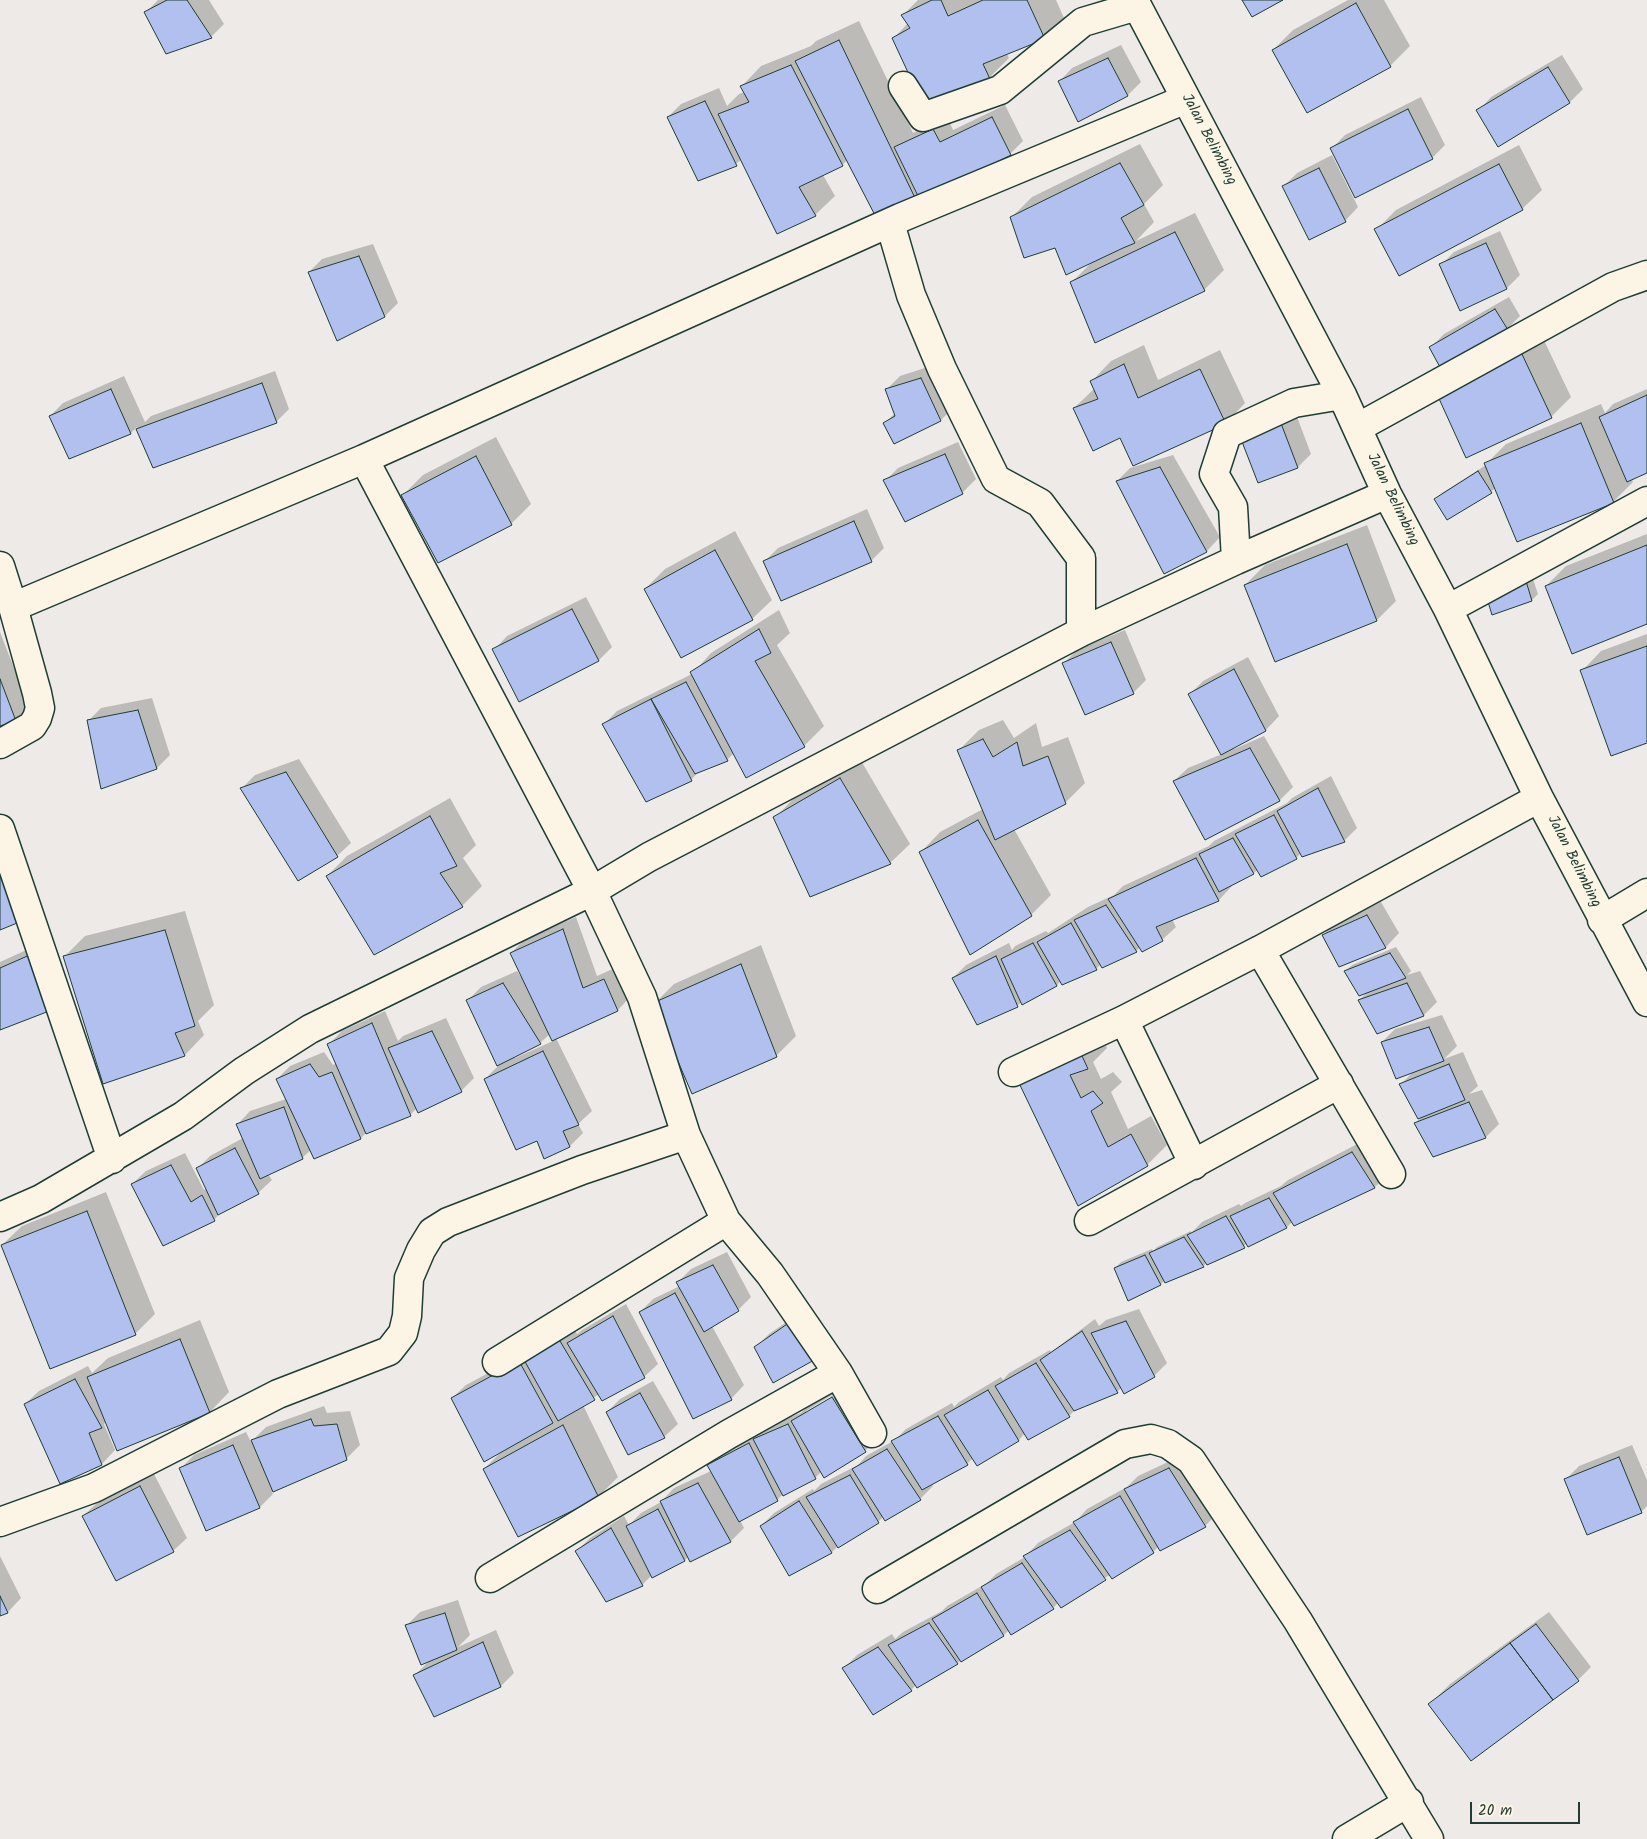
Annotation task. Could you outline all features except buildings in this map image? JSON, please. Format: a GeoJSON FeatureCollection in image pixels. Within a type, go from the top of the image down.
{"type":"FeatureCollection","features":[{"type":"Feature","properties":{"kind":"street"},"geometry":{"type":"LineString","coordinates":[[903,86],[923,117],[1000,90],[1083,22],[1135,3]]}},
{"type":"Feature","properties":{"kind":"street","name":"Jalan Belimbing"},"geometry":{"type":"LineString","coordinates":[[1135,3],[1342,395],[1387,494],[1448,609],[1539,798],[1647,1002]]}},
{"type":"Feature","properties":{"kind":"street"},"geometry":{"type":"LineString","coordinates":[[13,606],[364,459],[890,222],[1186,99]]}},
{"type":"Feature","properties":{"kind":"street"},"geometry":{"type":"LineString","coordinates":[[890,222],[911,295],[942,368],[996,479],[1040,503],[1081,558],[1081,632]]}},
{"type":"Feature","properties":{"kind":"street"},"geometry":{"type":"LineString","coordinates":[[1357,428],[1613,287],[1647,275]]}},
{"type":"Feature","properties":{"kind":"street"},"geometry":{"type":"LineString","coordinates":[[1236,560],[1234,507],[1214,474],[1227,434],[1294,403],[1342,395]]}},
{"type":"Feature","properties":{"kind":"street"},"geometry":{"type":"LineString","coordinates":[[364,459],[592,891],[642,997],[686,1135],[726,1221],[770,1274],[838,1373],[872,1433]]}},
{"type":"Feature","properties":{"kind":"street"},"geometry":{"type":"LineString","coordinates":[[0,1216],[41,1199],[112,1159],[183,1116],[244,1071],[310,1029],[592,891],[649,858],[1081,632],[1236,560],[1387,494]]}},
{"type":"Feature","properties":{"kind":"street"},"geometry":{"type":"LineString","coordinates":[[1448,609],[1647,501]]}},
{"type":"Feature","properties":{"kind":"street"},"geometry":{"type":"LineString","coordinates":[[0,566],[13,606],[40,708],[32,726],[0,744]]}},
{"type":"Feature","properties":{"kind":"street"},"geometry":{"type":"LineString","coordinates":[[1013,1072],[1124,1020],[1260,950],[1539,798]]}},
{"type":"Feature","properties":{"kind":"street"},"geometry":{"type":"LineString","coordinates":[[0,829],[112,1159]]}},
{"type":"Feature","properties":{"kind":"street"},"geometry":{"type":"LineString","coordinates":[[1602,920],[1647,893]]}},
{"type":"Feature","properties":{"kind":"street"},"geometry":{"type":"LineString","coordinates":[[1260,950],[1390,1174]]}},
{"type":"Feature","properties":{"kind":"street"},"geometry":{"type":"LineString","coordinates":[[1124,1020],[1194,1165]]}},
{"type":"Feature","properties":{"kind":"street"},"geometry":{"type":"LineString","coordinates":[[1089,1221],[1339,1084]]}},
{"type":"Feature","properties":{"kind":"street"},"geometry":{"type":"LineString","coordinates":[[0,1522],[94,1488],[278,1394],[390,1351],[403,1333],[407,1316],[409,1278],[421,1250],[432,1232],[448,1222],[582,1170],[686,1135]]}},
{"type":"Feature","properties":{"kind":"street"},"geometry":{"type":"LineString","coordinates":[[496,1362],[726,1221]]}},
{"type":"Feature","properties":{"kind":"street"},"geometry":{"type":"LineString","coordinates":[[490,1578],[729,1434],[838,1373]]}},
{"type":"Feature","properties":{"kind":"street"},"geometry":{"type":"LineString","coordinates":[[876,1589],[1125,1444],[1151,1439],[1168,1444],[1191,1460],[1197,1468],[1298,1621],[1429,1839]]}},
{"type":"Feature","properties":{"kind":"street"},"geometry":{"type":"LineString","coordinates":[[1347,1839],[1408,1802]]}}]}
